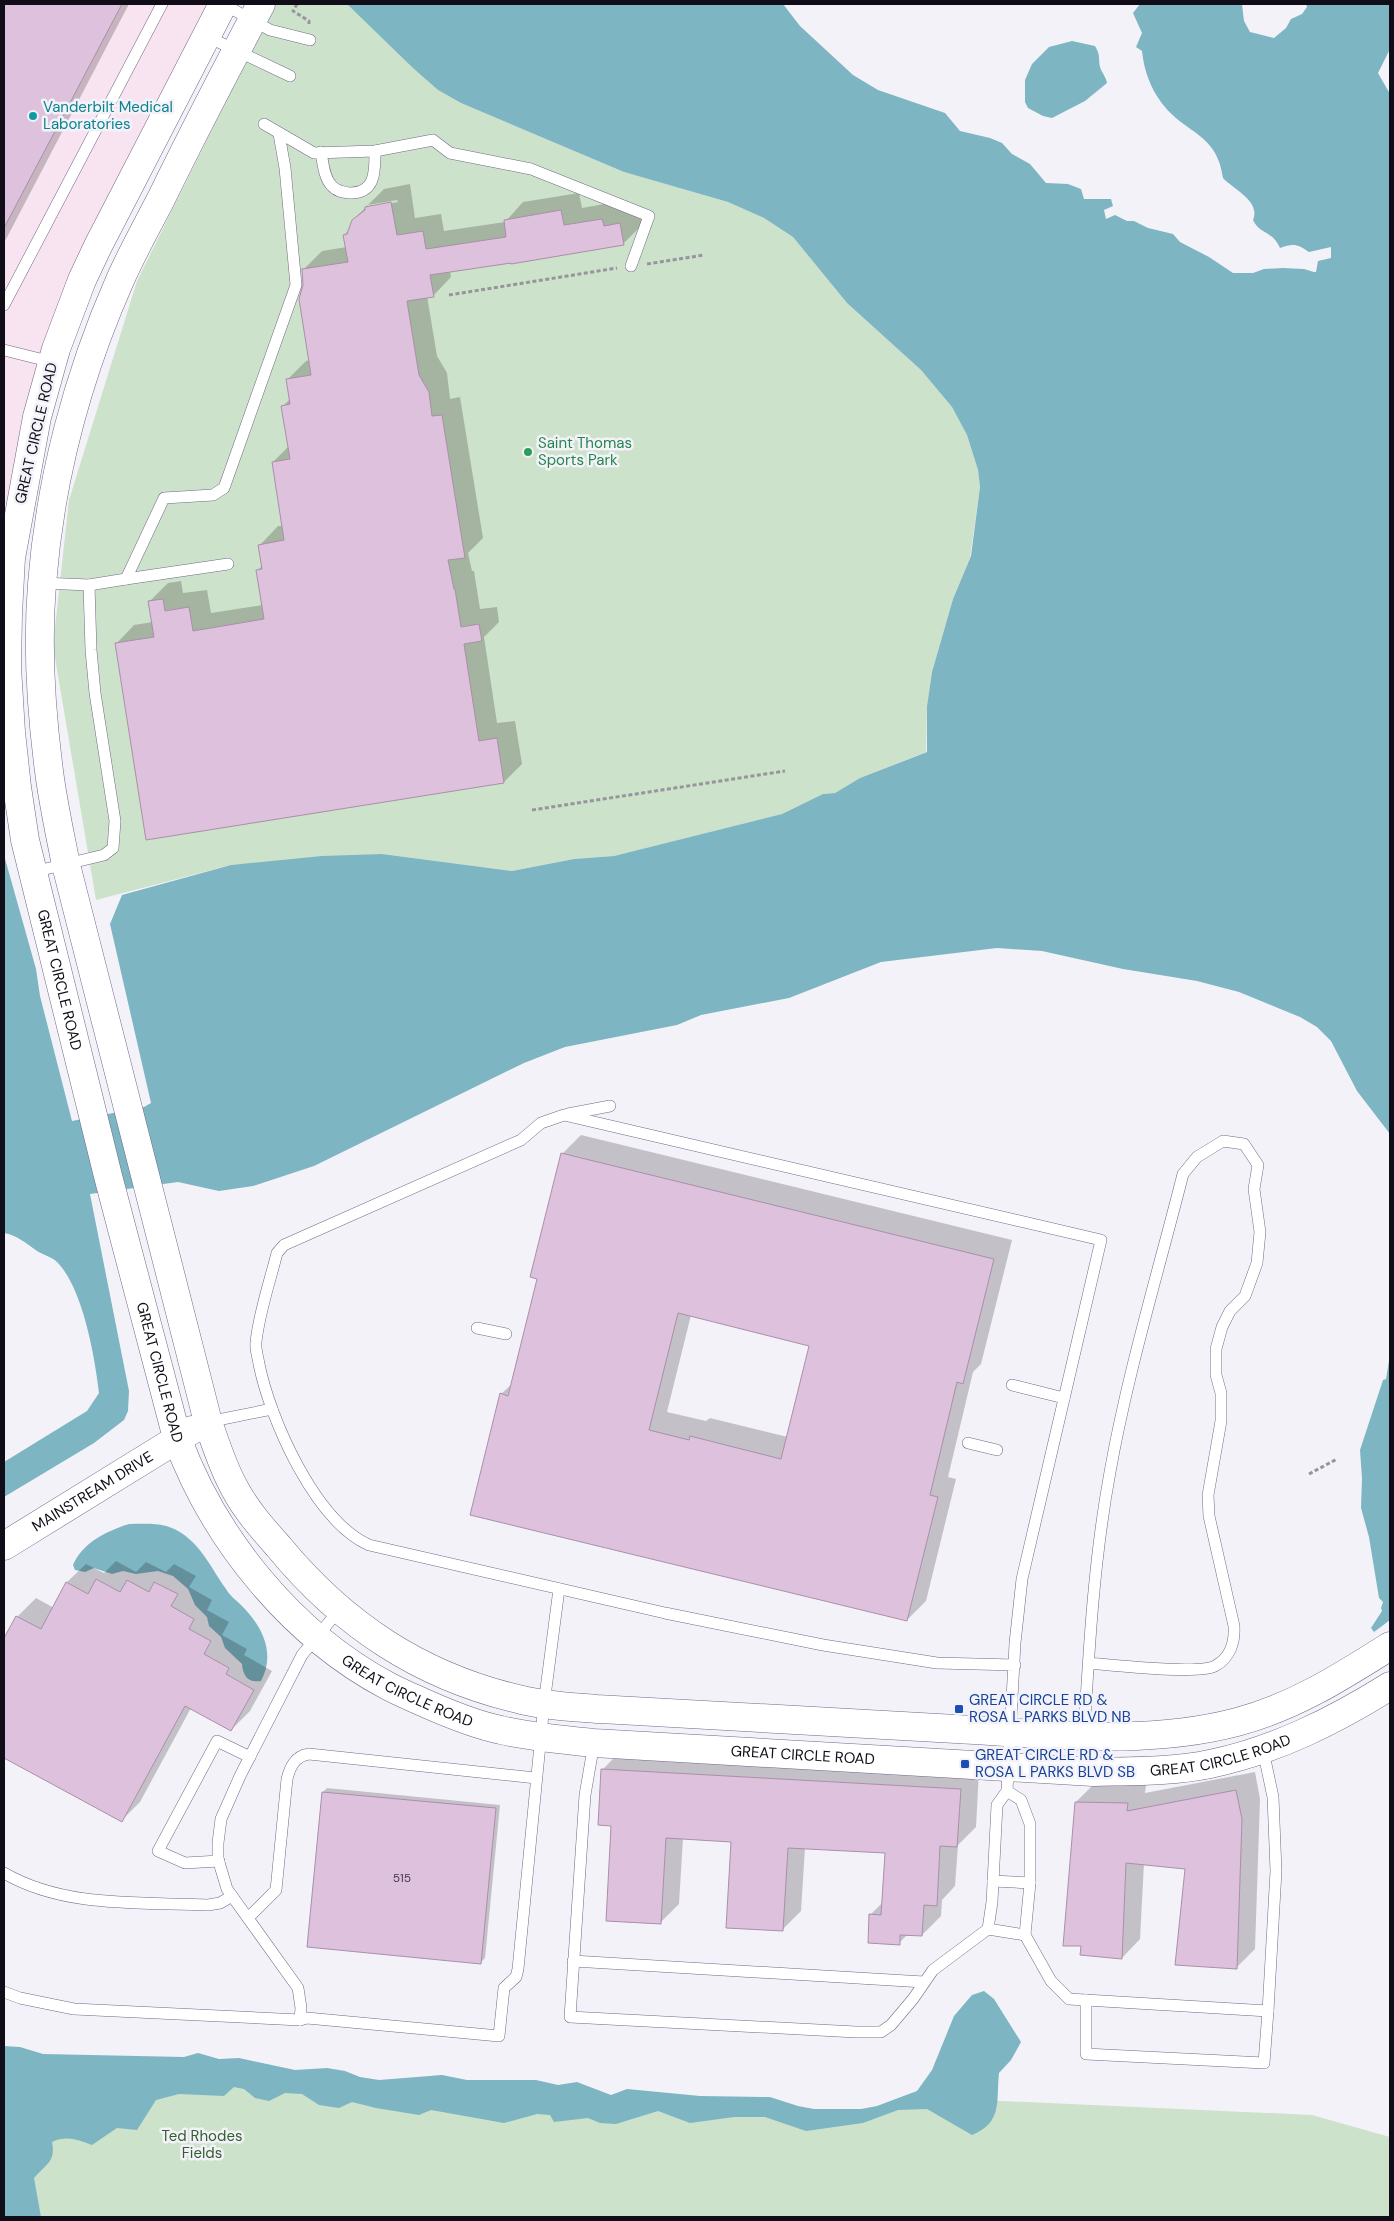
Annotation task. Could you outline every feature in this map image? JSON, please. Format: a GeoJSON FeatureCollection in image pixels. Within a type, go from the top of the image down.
{"type":"FeatureCollection","features":[{"type":"Feature","properties":{"kind":"street","name":"GREAT CIRCLE ROAD"},"geometry":{"type":"LineString","coordinates":[[223,4],[82,280],[52,362],[33,436],[17,516],[11,558],[20,621],[42,706],[49,771],[66,865],[208,1422],[224,1467],[247,1510],[304,1578],[339,1610],[386,1646],[418,1664],[483,1689],[544,1704],[597,1709],[1011,1732],[1084,1735],[1164,1735],[1238,1722],[1304,1698],[1390,1646]]}},
{"type":"Feature","properties":{"kind":"street","name":"GREAT CIRCLE ROAD"},"geometry":{"type":"LineString","coordinates":[[257,12],[120,280],[94,346],[77,399],[60,463],[42,583],[20,621],[7,667],[12,741],[20,805],[33,872],[91,1107],[177,1438],[190,1472],[230,1541],[263,1585],[303,1625],[352,1664],[388,1687],[445,1712],[500,1730],[540,1737],[1008,1779],[1093,1772],[1154,1771],[1209,1764],[1263,1750],[1302,1736],[1355,1708],[1390,1686]]}},
{"type":"Feature","properties":{"kind":"street","name":"MAINSTREAM DRIVE"},"geometry":{"type":"LineString","coordinates":[[4,1546],[177,1438],[208,1422]]}},
{"type":"Feature","properties":{"kind":"lane"},"geometry":{"type":"LineString","coordinates":[[4,305],[162,4]]}},
{"type":"Feature","properties":{"kind":"lane"},"geometry":{"type":"LineString","coordinates":[[223,4],[257,12],[270,30],[310,40]]}},
{"type":"Feature","properties":{"kind":"lane"},"geometry":{"type":"LineString","coordinates":[[206,36],[290,76]]}},
{"type":"Feature","properties":{"kind":"lane"},"geometry":{"type":"LineString","coordinates":[[264,124],[314,153],[375,151],[433,140],[450,153],[531,169],[649,216],[631,266]]}},
{"type":"Feature","properties":{"kind":"lane"},"geometry":{"type":"LineString","coordinates":[[126,579],[164,498],[213,495],[224,488],[296,286],[285,168],[279,134]]}},
{"type":"Feature","properties":{"kind":"lane"},"geometry":{"type":"LineString","coordinates":[[321,152],[327,177],[332,187],[342,192],[354,193],[367,189],[372,183],[375,151]]}},
{"type":"Feature","properties":{"kind":"lane"},"geometry":{"type":"LineString","coordinates":[[4,350],[52,362]]}},
{"type":"Feature","properties":{"kind":"lane"},"geometry":{"type":"LineString","coordinates":[[42,583],[89,585],[228,564]]}},
{"type":"Feature","properties":{"kind":"lane"},"geometry":{"type":"LineString","coordinates":[[33,872],[66,865],[110,852],[115,835],[115,821],[95,694],[91,650],[89,585]]}},
{"type":"Feature","properties":{"kind":"lane"},"geometry":{"type":"LineString","coordinates":[[610,1106],[564,1115],[541,1123],[521,1140],[284,1245],[277,1252],[255,1343],[264,1389],[306,1480],[331,1514],[357,1539],[369,1545],[665,1613],[823,1645],[937,1663],[1015,1664]]}},
{"type":"Feature","properties":{"kind":"lane"},"geometry":{"type":"LineString","coordinates":[[564,1115],[1101,1240],[1022,1580],[1008,1779],[997,1805],[988,1929]]}},
{"type":"Feature","properties":{"kind":"lane"},"geometry":{"type":"LineString","coordinates":[[1084,1735],[1088,1664],[1092,1605],[1110,1470],[1134,1364],[1183,1174],[1197,1157],[1223,1141],[1244,1144],[1258,1165],[1254,1189],[1260,1232],[1257,1263],[1245,1296],[1230,1311],[1222,1327],[1216,1349],[1216,1375],[1221,1393],[1221,1422],[1208,1495],[1210,1524],[1234,1626],[1233,1643],[1229,1653],[1223,1660],[1205,1669],[1088,1664]]}},
{"type":"Feature","properties":{"kind":"lane"},"geometry":{"type":"LineString","coordinates":[[477,1328],[506,1334]]}},
{"type":"Feature","properties":{"kind":"lane"},"geometry":{"type":"LineString","coordinates":[[1012,1385],[1064,1398]]}},
{"type":"Feature","properties":{"kind":"lane"},"geometry":{"type":"LineString","coordinates":[[208,1422],[272,1409]]}},
{"type":"Feature","properties":{"kind":"lane"},"geometry":{"type":"LineString","coordinates":[[968,1443],[996,1450]]}},
{"type":"Feature","properties":{"kind":"lane"},"geometry":{"type":"LineString","coordinates":[[4,1992],[20,1998],[74,2008],[300,2020],[307,2018],[499,2036],[504,1988],[516,1977],[518,1969],[540,1737],[560,1589]]}},
{"type":"Feature","properties":{"kind":"lane"},"geometry":{"type":"LineString","coordinates":[[300,2020],[301,2008],[298,1988],[224,1882],[218,1862],[218,1843],[221,1819],[302,1655],[339,1610]]}},
{"type":"Feature","properties":{"kind":"lane"},"geometry":{"type":"LineString","coordinates":[[218,1862],[184,1863],[158,1851],[217,1740],[250,1757]]}},
{"type":"Feature","properties":{"kind":"lane"},"geometry":{"type":"LineString","coordinates":[[594,1743],[585,1795],[570,2017],[881,2032],[892,2025],[934,1970],[988,1929],[1025,1935]]}},
{"type":"Feature","properties":{"kind":"lane"},"geometry":{"type":"LineString","coordinates":[[1086,2000],[1086,2054],[1264,2063],[1276,1871],[1271,1780],[1263,1750]]}},
{"type":"Feature","properties":{"kind":"lane"},"geometry":{"type":"LineString","coordinates":[[248,1918],[276,1890],[286,1779],[292,1764],[300,1756],[308,1754],[536,1778]]}},
{"type":"Feature","properties":{"kind":"lane"},"geometry":{"type":"LineString","coordinates":[[1008,1779],[1022,1800],[1030,1824],[1030,1883],[1025,1935],[1051,1981],[1069,1999],[1268,2011]]}},
{"type":"Feature","properties":{"kind":"lane"},"geometry":{"type":"LineString","coordinates":[[4,1874],[37,1890],[62,1896],[208,1906],[220,1903],[232,1896]]}},
{"type":"Feature","properties":{"kind":"lane"},"geometry":{"type":"LineString","coordinates":[[992,1881],[1030,1883]]}},
{"type":"Feature","properties":{"kind":"lane"},"geometry":{"type":"LineString","coordinates":[[573,1961],[924,1982]]}},
{"type":"Feature","properties":{"kind":"path"},"geometry":{"type":"LineString","coordinates":[[296,4],[293,11],[309,21],[310,40]]}},
{"type":"Feature","properties":{"kind":"path"},"geometry":{"type":"LineString","coordinates":[[449,295],[704,255]]}},
{"type":"Feature","properties":{"kind":"path"},"geometry":{"type":"LineString","coordinates":[[532,810],[785,771]]}},
{"type":"Feature","properties":{"kind":"path"},"geometry":{"type":"LineString","coordinates":[[1308,1474],[1338,1459]]}},
{"type":"Feature","properties":{"kind":"shaded area"},"geometry":{"type":"Polygon","coordinates":[[[4,4],[210,4],[108,203],[4,544],[4,4]]]}},
{"type":"Feature","properties":{"kind":"green space","name":"Saint Thomas Sports Park"},"geometry":{"type":"Polygon","coordinates":[[[274,4],[347,4],[438,90],[461,103],[624,172],[728,202],[764,218],[793,237],[847,303],[921,370],[952,407],[967,435],[978,470],[980,487],[970,558],[953,599],[932,672],[927,706],[926,752],[860,778],[835,793],[823,794],[782,814],[614,856],[574,859],[512,871],[382,854],[231,865],[96,900],[53,646],[69,500],[137,281],[274,4]]]}},
{"type":"Feature","properties":{"kind":"green space","name":"Ted Rhodes Fields"},"geometry":{"type":"Polygon","coordinates":[[[4,2072],[530,2093],[817,2120],[938,2098],[1312,2115],[1390,2137],[1390,2217],[4,2217],[4,2072]]]}},
{"type":"Feature","properties":{"kind":"water"},"geometry":{"type":"Polygon","coordinates":[[[347,4],[783,4],[800,26],[853,75],[878,90],[945,113],[960,131],[990,138],[1002,143],[1012,154],[1030,164],[1046,183],[1068,184],[1081,189],[1084,199],[1111,199],[1113,206],[1104,210],[1106,219],[1115,215],[1148,228],[1173,234],[1180,242],[1209,257],[1233,273],[1253,273],[1264,269],[1283,268],[1304,269],[1316,272],[1318,261],[1331,258],[1331,247],[1309,252],[1295,245],[1280,248],[1273,238],[1256,225],[1253,220],[1253,207],[1245,196],[1223,178],[1220,163],[1214,151],[1207,142],[1170,113],[1154,90],[1146,72],[1142,51],[1136,47],[1142,33],[1133,13],[1140,4],[1242,4],[1244,21],[1250,32],[1274,38],[1286,28],[1291,19],[1302,14],[1307,7],[1306,4],[1390,4],[1390,49],[1378,73],[1390,94],[1390,1134],[1357,1091],[1331,1041],[1317,1027],[1300,1017],[1239,992],[1197,981],[1123,969],[1042,951],[997,948],[881,962],[789,998],[701,1015],[677,1025],[565,1047],[524,1063],[314,1166],[253,1186],[219,1191],[178,1182],[90,1194],[129,1391],[128,1411],[124,1420],[94,1443],[4,1497],[4,1462],[87,1411],[99,1393],[86,1324],[81,1306],[66,1274],[53,1259],[18,1238],[4,1233],[4,855],[36,969],[40,996],[72,1121],[144,1107],[151,1103],[110,924],[122,895],[231,865],[322,856],[382,854],[512,871],[574,859],[614,856],[782,814],[823,794],[835,793],[860,778],[927,752],[927,706],[932,672],[953,599],[971,556],[980,487],[978,470],[967,435],[952,407],[921,370],[847,303],[793,237],[764,218],[728,202],[624,172],[461,103],[438,90],[347,4]]]}},
{"type":"Feature","properties":{"kind":"water"},"geometry":{"type":"Polygon","coordinates":[[[1072,41],[1095,46],[1099,55],[1100,67],[1107,83],[1085,101],[1052,118],[1043,116],[1028,108],[1025,102],[1025,80],[1032,64],[1049,47],[1072,41]]]}},
{"type":"Feature","properties":{"kind":"water"},"geometry":{"type":"Polygon","coordinates":[[[1390,1355],[1390,1620],[1374,1632],[1371,1628],[1382,1611],[1383,1602],[1379,1598],[1369,1537],[1361,1508],[1362,1478],[1360,1450],[1383,1380],[1386,1379],[1390,1355]]]}},
{"type":"Feature","properties":{"kind":"water"},"geometry":{"type":"Polygon","coordinates":[[[129,1524],[154,1524],[172,1528],[186,1536],[199,1550],[231,1596],[256,1622],[261,1631],[265,1640],[267,1660],[261,1681],[253,1681],[247,1678],[242,1664],[225,1648],[221,1637],[209,1626],[207,1617],[195,1605],[188,1589],[173,1576],[158,1571],[136,1574],[123,1571],[112,1574],[94,1568],[85,1572],[75,1570],[73,1565],[77,1557],[96,1538],[129,1524]]]}},
{"type":"Feature","properties":{"kind":"water"},"geometry":{"type":"Polygon","coordinates":[[[984,1991],[994,1999],[1021,2042],[1011,2060],[999,2073],[996,2110],[993,2117],[982,2130],[972,2135],[927,2109],[898,2110],[863,2123],[806,2131],[765,2117],[734,2117],[690,2123],[658,2111],[616,2124],[600,2123],[588,2118],[554,2122],[550,2115],[537,2114],[504,2123],[431,2110],[419,2115],[352,2102],[339,2108],[319,2105],[302,2094],[285,2093],[269,2101],[255,2098],[244,2089],[234,2087],[224,2096],[179,2094],[156,2100],[137,2130],[117,2128],[92,2145],[68,2139],[52,2142],[53,2154],[49,2162],[34,2178],[41,2217],[4,2217],[4,2046],[20,2047],[43,2054],[184,2057],[198,2053],[219,2059],[239,2058],[295,2070],[327,2068],[379,2080],[442,2075],[467,2080],[536,2080],[558,2085],[577,2082],[611,2095],[627,2089],[700,2096],[770,2097],[814,2109],[861,2109],[877,2106],[917,2091],[932,2070],[954,2016],[972,1995],[984,1991]]]}},
{"type":"Feature","properties":{"kind":"building","name":"Vanderbilt Medical Laboratories"},"geometry":{"type":"Polygon","coordinates":[[[4,4],[122,4],[4,228],[4,4]]]}},
{"type":"Feature","properties":{"kind":"building"},"geometry":{"type":"Polygon","coordinates":[[[391,202],[397,235],[423,231],[426,249],[506,237],[504,220],[561,210],[564,225],[602,219],[604,226],[620,223],[624,245],[511,264],[430,275],[434,297],[407,301],[419,375],[429,392],[432,416],[442,415],[465,558],[448,560],[461,627],[479,624],[482,641],[464,644],[479,741],[497,738],[504,783],[146,840],[115,643],[154,637],[148,601],[163,599],[165,611],[189,607],[193,631],[264,619],[256,570],[262,569],[258,545],[284,540],[272,462],[290,459],[281,406],[290,404],[286,379],[311,375],[299,299],[303,285],[302,269],[348,262],[343,235],[347,234],[352,220],[365,210],[365,207],[391,202]]]}},
{"type":"Feature","properties":{"kind":"building"},"geometry":{"type":"Polygon","coordinates":[[[561,1153],[994,1259],[963,1384],[957,1382],[930,1495],[938,1497],[907,1621],[470,1515],[500,1393],[508,1396],[537,1279],[530,1277],[561,1153]],[[678,1313],[649,1430],[689,1440],[690,1436],[781,1459],[809,1346],[678,1313]]]}},
{"type":"Feature","properties":{"kind":"building"},"geometry":{"type":"Polygon","coordinates":[[[96,1579],[120,1592],[127,1580],[149,1592],[154,1582],[178,1594],[171,1606],[194,1619],[189,1629],[211,1641],[204,1654],[229,1668],[226,1674],[254,1690],[231,1731],[185,1706],[122,1822],[4,1758],[4,1638],[16,1616],[41,1629],[66,1582],[88,1594],[96,1579]]]}},
{"type":"Feature","properties":{"kind":"building"},"geometry":{"type":"Polygon","coordinates":[[[601,1769],[961,1789],[957,1847],[940,1846],[937,1906],[924,1905],[922,1936],[900,1935],[900,1945],[868,1943],[869,1914],[881,1915],[885,1853],[788,1848],[783,1931],[726,1928],[731,1842],[666,1838],[661,1924],[606,1921],[611,1826],[598,1825],[601,1769]]]}},
{"type":"Feature","properties":{"kind":"building"},"geometry":{"type":"Polygon","coordinates":[[[1236,1790],[1242,1819],[1237,1969],[1175,1965],[1185,1869],[1126,1863],[1122,1959],[1080,1955],[1081,1946],[1063,1946],[1075,1802],[1128,1803],[1127,1811],[1236,1790]]]}},
{"type":"Feature","properties":{"kind":"building"},"geometry":{"type":"Polygon","coordinates":[[[322,1792],[496,1808],[481,1964],[307,1947],[322,1792]]]}},
{"type":"Feature","properties":{"kind":"place","name":"Vanderbilt Medical Laboratories"},"geometry":{"type":"Point","coordinates":[33,116]}},
{"type":"Feature","properties":{"kind":"place","name":"Saint Thomas Sports Park"},"geometry":{"type":"Point","coordinates":[528,452]}},
{"type":"Feature","properties":{"kind":"place","name":"GREAT CIRCLE RD & ROSA L PARKS BLVD NB"},"geometry":{"type":"Point","coordinates":[959,1709]}},
{"type":"Feature","properties":{"kind":"place","name":"GREAT CIRCLE RD & ROSA L PARKS BLVD SB"},"geometry":{"type":"Point","coordinates":[965,1764]}}]}
